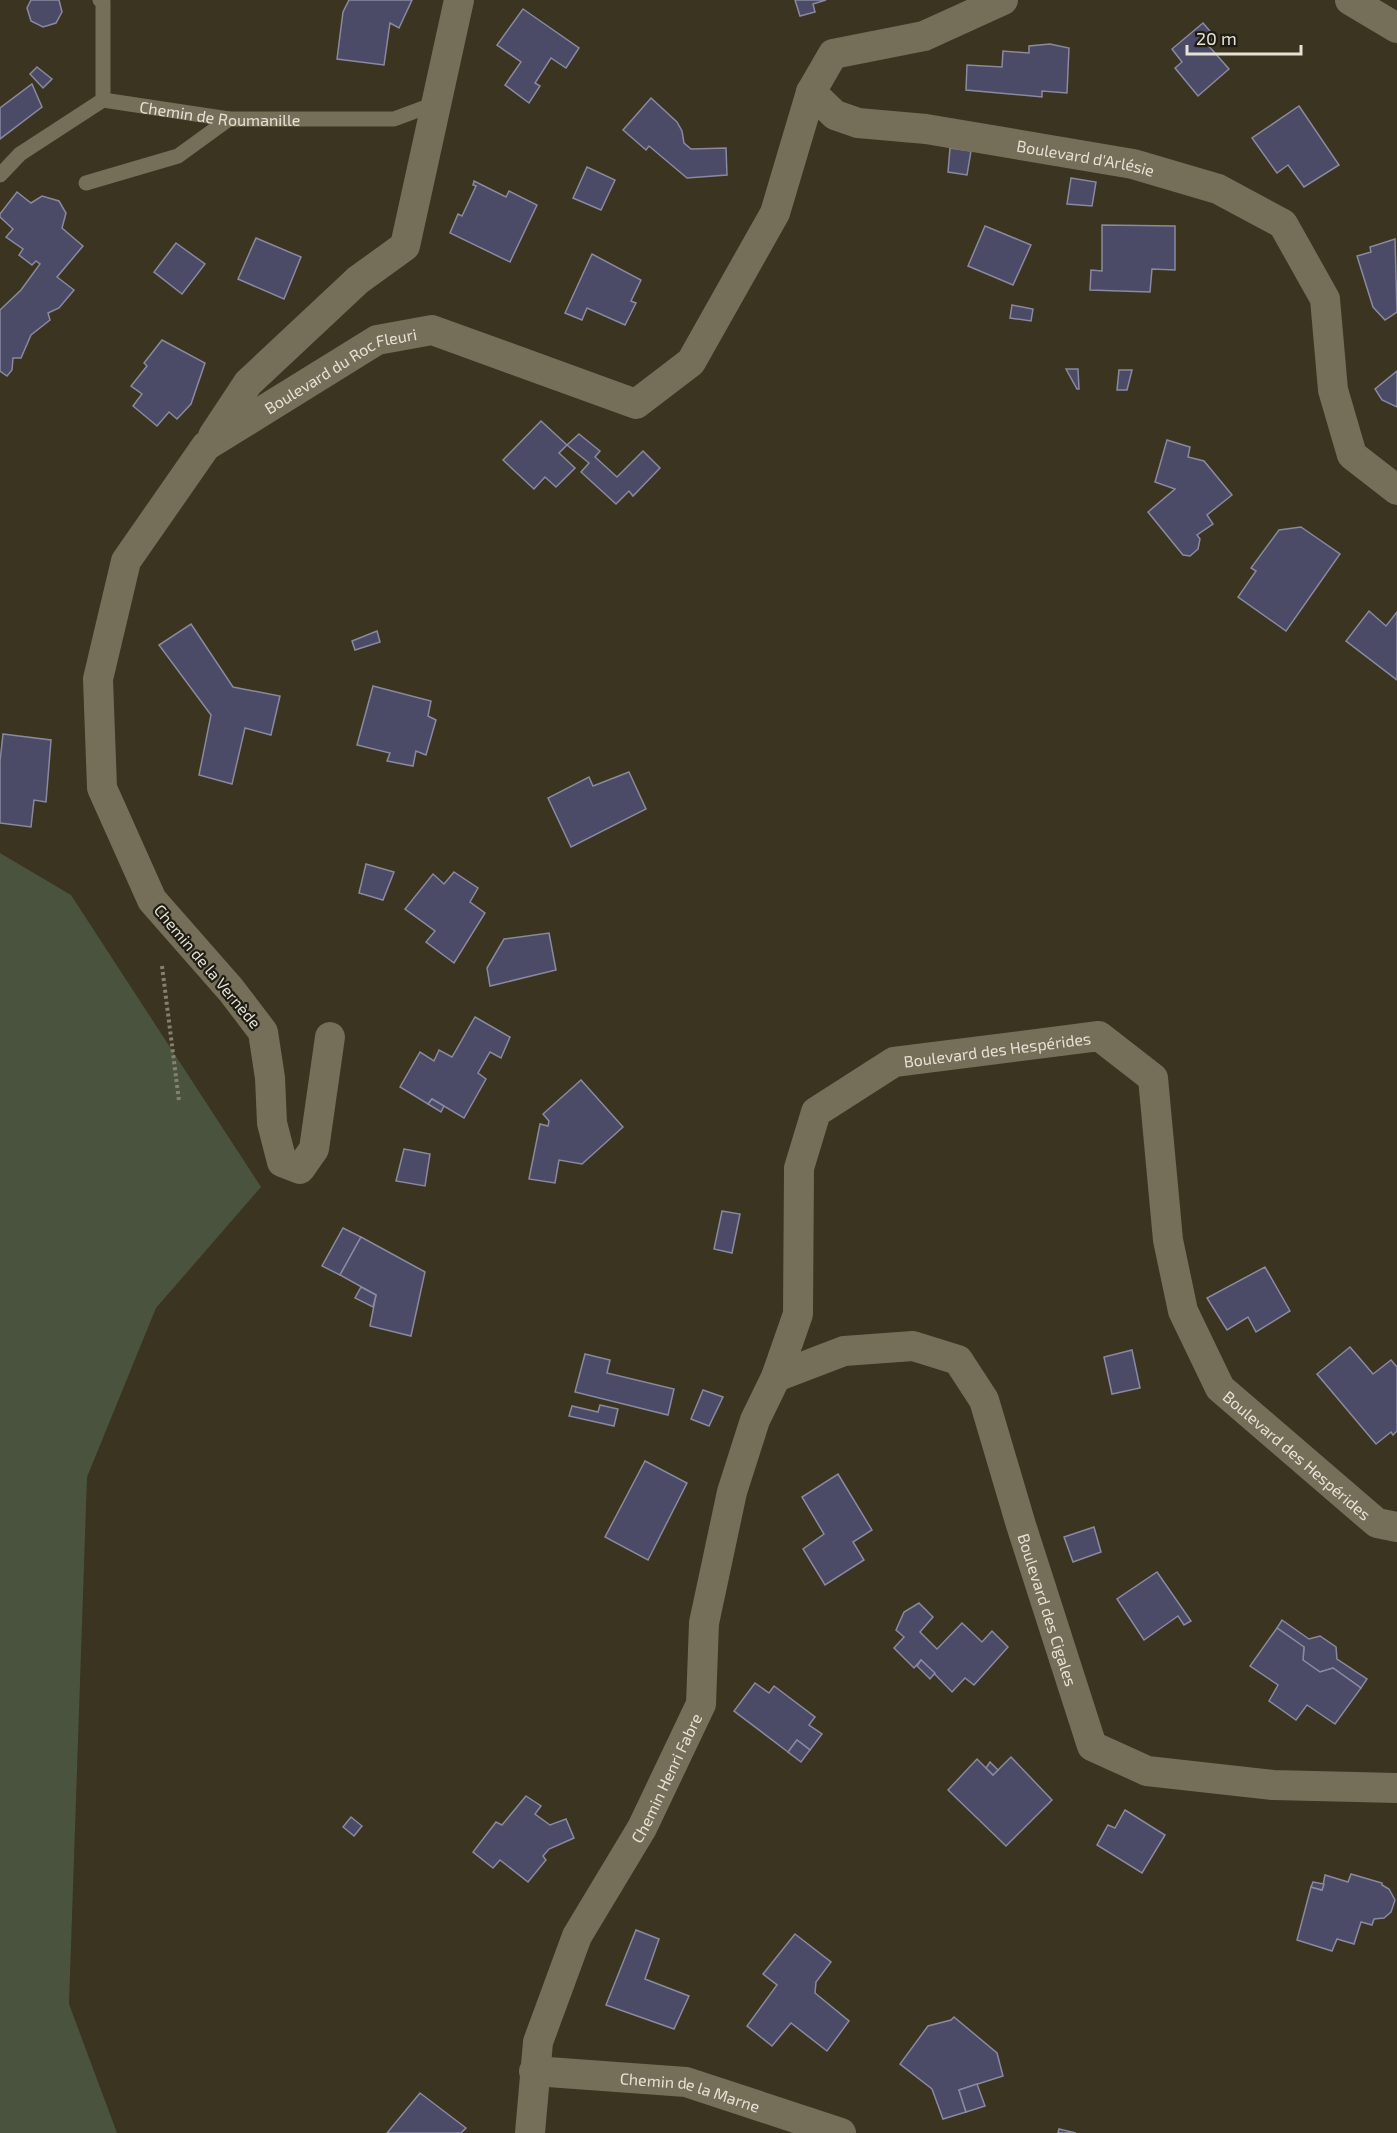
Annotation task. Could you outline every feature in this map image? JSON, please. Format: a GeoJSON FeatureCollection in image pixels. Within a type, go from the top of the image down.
{"type":"FeatureCollection","features":[{"type":"Feature","properties":{"kind":"street"},"geometry":{"type":"LineString","coordinates":[[206,446],[248,383],[358,280],[405,246],[459,0]]}},
{"type":"Feature","properties":{"kind":"street"},"geometry":{"type":"LineString","coordinates":[[811,92],[833,54],[924,36],[1003,0]]}},
{"type":"Feature","properties":{"kind":"street"},"geometry":{"type":"LineString","coordinates":[[1350,0],[1397,28]]}},
{"type":"Feature","properties":{"kind":"street","name":"Boulevard du Roc Fleuri"},"geometry":{"type":"LineString","coordinates":[[152,900],[102,788],[98,679],[126,561],[206,446],[377,340],[432,330],[636,405],[691,362],[775,213],[811,92]]}},
{"type":"Feature","properties":{"kind":"street","name":"Boulevard d'Arlésie"},"geometry":{"type":"LineString","coordinates":[[811,92],[835,115],[858,123],[926,129],[1133,164],[1218,189],[1283,224],[1325,299],[1333,390],[1352,455],[1397,490]]}},
{"type":"Feature","properties":{"kind":"street","name":"Chemin de la Vernède"},"geometry":{"type":"LineString","coordinates":[[152,900],[231,990],[263,1032],[270,1078],[272,1122],[282,1162],[300,1169],[314,1149],[330,1037]]}},
{"type":"Feature","properties":{"kind":"street","name":"Boulevard des Hespérides"},"geometry":{"type":"LineString","coordinates":[[776,1377],[798,1314],[799,1168],[816,1112],[894,1062],[1099,1036],[1154,1078],[1167,1240],[1183,1311],[1220,1388],[1321,1472],[1377,1524],[1397,1527]]}},
{"type":"Feature","properties":{"kind":"street","name":"Boulevard des Cigales"},"geometry":{"type":"LineString","coordinates":[[776,1377],[844,1351],[913,1346],[958,1360],[984,1400],[1021,1525],[1092,1746],[1147,1771],[1273,1785],[1397,1788]]}},
{"type":"Feature","properties":{"kind":"street","name":"Chemin Henri Fabre"},"geometry":{"type":"LineString","coordinates":[[530,2133],[538,2042],[577,1936],[642,1828],[701,1704],[704,1623],[732,1492],[755,1420],[776,1377]]}},
{"type":"Feature","properties":{"kind":"street","name":"Chemin de la Marne"},"geometry":{"type":"LineString","coordinates":[[534,2071],[686,2082],[841,2133]]}},
{"type":"Feature","properties":{"kind":"lane"},"geometry":{"type":"LineString","coordinates":[[0,175],[20,154],[103,100],[103,2],[100,0]]}},
{"type":"Feature","properties":{"kind":"lane","name":"Chemin de Roumanille"},"geometry":{"type":"LineString","coordinates":[[103,100],[229,119],[394,119],[436,103]]}},
{"type":"Feature","properties":{"kind":"lane"},"geometry":{"type":"LineString","coordinates":[[86,183],[178,156],[229,119]]}},
{"type":"Feature","properties":{"kind":"path"},"geometry":{"type":"LineString","coordinates":[[160,955],[179,1101]]}},
{"type":"Feature","properties":{"kind":"green space"},"geometry":{"type":"Polygon","coordinates":[[[0,853],[71,895],[261,1187],[156,1308],[87,1477],[69,2004],[117,2133],[0,2133],[0,853]]]}},
{"type":"Feature","properties":{"kind":"building"},"geometry":{"type":"Polygon","coordinates":[[[31,0],[59,0],[62,12],[56,23],[43,27],[31,21],[27,8],[31,0]]]}},
{"type":"Feature","properties":{"kind":"building"},"geometry":{"type":"Polygon","coordinates":[[[349,0],[412,0],[399,28],[390,23],[384,65],[337,59],[343,12],[349,0]]]}},
{"type":"Feature","properties":{"kind":"building"},"geometry":{"type":"Polygon","coordinates":[[[795,0],[826,0],[813,4],[815,12],[800,16],[795,0]]]}},
{"type":"Feature","properties":{"kind":"building"},"geometry":{"type":"Polygon","coordinates":[[[523,9],[579,48],[566,68],[551,58],[535,83],[540,86],[529,103],[505,85],[521,62],[497,45],[523,9]]]}},
{"type":"Feature","properties":{"kind":"building"},"geometry":{"type":"Polygon","coordinates":[[[1203,23],[1215,37],[1207,44],[1229,69],[1198,96],[1175,68],[1182,62],[1172,49],[1203,23]]]}},
{"type":"Feature","properties":{"kind":"building"},"geometry":{"type":"Polygon","coordinates":[[[1050,44],[1069,48],[1067,93],[1042,91],[1042,97],[966,90],[967,65],[1002,67],[1003,51],[1029,53],[1029,46],[1050,44]]]}},
{"type":"Feature","properties":{"kind":"building"},"geometry":{"type":"Polygon","coordinates":[[[37,67],[52,79],[43,88],[30,74],[37,67]]]}},
{"type":"Feature","properties":{"kind":"building"},"geometry":{"type":"Polygon","coordinates":[[[32,84],[42,107],[0,139],[0,108],[32,84]]]}},
{"type":"Feature","properties":{"kind":"building"},"geometry":{"type":"Polygon","coordinates":[[[651,98],[677,122],[682,131],[684,143],[691,149],[726,148],[727,175],[687,178],[649,146],[646,150],[623,130],[651,98]]]}},
{"type":"Feature","properties":{"kind":"building"},"geometry":{"type":"Polygon","coordinates":[[[1299,106],[1339,165],[1304,187],[1288,165],[1277,173],[1252,138],[1299,106]]]}},
{"type":"Feature","properties":{"kind":"building"},"geometry":{"type":"Polygon","coordinates":[[[950,148],[971,151],[967,175],[948,172],[950,148]]]}},
{"type":"Feature","properties":{"kind":"building"},"geometry":{"type":"Polygon","coordinates":[[[587,167],[615,180],[601,210],[573,198],[587,167]]]}},
{"type":"Feature","properties":{"kind":"building"},"geometry":{"type":"Polygon","coordinates":[[[1071,178],[1096,182],[1092,206],[1067,204],[1071,178]]]}},
{"type":"Feature","properties":{"kind":"building"},"geometry":{"type":"Polygon","coordinates":[[[474,181],[506,197],[509,191],[537,205],[510,262],[450,233],[458,214],[462,216],[476,186],[473,185],[474,181]]]}},
{"type":"Feature","properties":{"kind":"building"},"geometry":{"type":"Polygon","coordinates":[[[17,192],[31,203],[42,196],[59,201],[66,213],[62,228],[83,246],[57,277],[74,290],[59,308],[48,313],[50,320],[31,335],[21,358],[13,358],[12,370],[7,376],[0,371],[0,310],[21,290],[40,264],[36,261],[32,265],[19,255],[23,249],[6,237],[13,229],[0,217],[0,214],[17,192]]]}},
{"type":"Feature","properties":{"kind":"building"},"geometry":{"type":"Polygon","coordinates":[[[1102,225],[1175,226],[1175,270],[1152,269],[1150,292],[1090,290],[1091,270],[1102,271],[1102,225]]]}},
{"type":"Feature","properties":{"kind":"building"},"geometry":{"type":"Polygon","coordinates":[[[985,226],[1031,245],[1013,285],[968,266],[985,226]]]}},
{"type":"Feature","properties":{"kind":"building"},"geometry":{"type":"Polygon","coordinates":[[[256,238],[301,257],[284,299],[238,279],[256,238]]]}},
{"type":"Feature","properties":{"kind":"building"},"geometry":{"type":"Polygon","coordinates":[[[1395,239],[1397,312],[1385,320],[1373,307],[1357,256],[1371,252],[1370,247],[1395,239]]]}},
{"type":"Feature","properties":{"kind":"building"},"geometry":{"type":"Polygon","coordinates":[[[176,243],[205,264],[182,294],[154,272],[176,243]]]}},
{"type":"Feature","properties":{"kind":"building"},"geometry":{"type":"Polygon","coordinates":[[[592,254],[641,280],[631,301],[636,303],[625,325],[587,308],[582,320],[565,313],[592,254]]]}},
{"type":"Feature","properties":{"kind":"building"},"geometry":{"type":"Polygon","coordinates":[[[1012,305],[1033,309],[1031,321],[1010,318],[1012,305]]]}},
{"type":"Feature","properties":{"kind":"building"},"geometry":{"type":"Polygon","coordinates":[[[162,340],[205,363],[191,404],[177,419],[169,412],[157,426],[133,406],[142,394],[131,386],[147,366],[144,363],[162,340]]]}},
{"type":"Feature","properties":{"kind":"building"},"geometry":{"type":"Polygon","coordinates":[[[1066,369],[1078,369],[1079,389],[1077,389],[1066,369]]]}},
{"type":"Feature","properties":{"kind":"building"},"geometry":{"type":"Polygon","coordinates":[[[1119,370],[1132,370],[1127,390],[1117,390],[1119,370]]]}},
{"type":"Feature","properties":{"kind":"building"},"geometry":{"type":"Polygon","coordinates":[[[1397,371],[1397,407],[1382,400],[1375,389],[1397,371]]]}},
{"type":"Feature","properties":{"kind":"building"},"geometry":{"type":"Polygon","coordinates":[[[541,421],[567,445],[559,453],[575,468],[556,487],[545,477],[534,489],[503,460],[541,421]]]}},
{"type":"Feature","properties":{"kind":"building"},"geometry":{"type":"Polygon","coordinates":[[[579,434],[600,451],[595,457],[617,477],[643,451],[660,468],[633,496],[629,491],[616,504],[581,472],[589,463],[567,445],[579,434]]]}},
{"type":"Feature","properties":{"kind":"building"},"geometry":{"type":"Polygon","coordinates":[[[1167,440],[1190,447],[1188,457],[1204,461],[1232,495],[1207,515],[1213,524],[1197,535],[1200,539],[1198,549],[1190,556],[1183,555],[1148,512],[1175,489],[1155,482],[1167,440]]]}},
{"type":"Feature","properties":{"kind":"building"},"geometry":{"type":"Polygon","coordinates":[[[1301,527],[1340,554],[1286,631],[1238,597],[1256,571],[1251,568],[1279,530],[1301,527]]]}},
{"type":"Feature","properties":{"kind":"building"},"geometry":{"type":"Polygon","coordinates":[[[1369,611],[1386,626],[1397,612],[1397,680],[1346,641],[1369,611]]]}},
{"type":"Feature","properties":{"kind":"building"},"geometry":{"type":"Polygon","coordinates":[[[191,624],[233,687],[280,696],[271,735],[245,728],[232,784],[199,775],[211,715],[159,645],[191,624]]]}},
{"type":"Feature","properties":{"kind":"building"},"geometry":{"type":"Polygon","coordinates":[[[377,631],[380,642],[355,650],[352,641],[377,631]]]}},
{"type":"Feature","properties":{"kind":"building"},"geometry":{"type":"Polygon","coordinates":[[[373,686],[431,701],[428,716],[436,720],[426,755],[416,751],[413,766],[387,761],[390,753],[357,745],[373,686]]]}},
{"type":"Feature","properties":{"kind":"building"},"geometry":{"type":"Polygon","coordinates":[[[3,734],[51,740],[46,802],[34,800],[31,827],[0,823],[0,761],[3,734]]]}},
{"type":"Feature","properties":{"kind":"building"},"geometry":{"type":"Polygon","coordinates":[[[629,772],[646,809],[571,847],[548,798],[589,777],[593,786],[629,772]]]}},
{"type":"Feature","properties":{"kind":"building"},"geometry":{"type":"Polygon","coordinates":[[[366,864],[394,872],[383,900],[359,893],[366,864]]]}},
{"type":"Feature","properties":{"kind":"building"},"geometry":{"type":"Polygon","coordinates":[[[454,872],[478,888],[470,902],[485,913],[454,963],[426,942],[435,931],[405,909],[433,874],[444,884],[454,872]]]}},
{"type":"Feature","properties":{"kind":"building"},"geometry":{"type":"Polygon","coordinates":[[[549,933],[556,970],[490,986],[487,968],[504,939],[549,933]]]}},
{"type":"Feature","properties":{"kind":"building"},"geometry":{"type":"Polygon","coordinates":[[[475,1017],[510,1037],[501,1058],[490,1052],[478,1073],[486,1079],[464,1118],[432,1099],[428,1104],[400,1087],[420,1052],[434,1061],[439,1050],[452,1057],[475,1017]]]}},
{"type":"Feature","properties":{"kind":"building"},"geometry":{"type":"Polygon","coordinates":[[[581,1080],[623,1127],[582,1164],[559,1160],[555,1183],[529,1179],[540,1124],[548,1126],[549,1121],[543,1114],[581,1080]]]}},
{"type":"Feature","properties":{"kind":"building"},"geometry":{"type":"Polygon","coordinates":[[[432,1099],[444,1106],[441,1112],[428,1104],[432,1099]]]}},
{"type":"Feature","properties":{"kind":"building"},"geometry":{"type":"Polygon","coordinates":[[[404,1149],[430,1154],[425,1186],[396,1181],[404,1149]]]}},
{"type":"Feature","properties":{"kind":"building"},"geometry":{"type":"Polygon","coordinates":[[[722,1211],[740,1214],[732,1253],[714,1249],[722,1211]]]}},
{"type":"Feature","properties":{"kind":"building"},"geometry":{"type":"Polygon","coordinates":[[[343,1228],[361,1237],[340,1275],[322,1266],[343,1228]]]}},
{"type":"Feature","properties":{"kind":"building"},"geometry":{"type":"Polygon","coordinates":[[[361,1237],[425,1272],[411,1336],[370,1326],[376,1295],[340,1275],[361,1237]]]}},
{"type":"Feature","properties":{"kind":"building"},"geometry":{"type":"Polygon","coordinates":[[[1265,1267],[1290,1311],[1256,1332],[1248,1317],[1227,1330],[1207,1298],[1265,1267]]]}},
{"type":"Feature","properties":{"kind":"building"},"geometry":{"type":"Polygon","coordinates":[[[361,1287],[376,1295],[373,1307],[355,1298],[361,1287]]]}},
{"type":"Feature","properties":{"kind":"building"},"geometry":{"type":"Polygon","coordinates":[[[1350,1347],[1373,1374],[1391,1360],[1397,1367],[1397,1431],[1393,1435],[1391,1432],[1376,1444],[1317,1374],[1350,1347]]]}},
{"type":"Feature","properties":{"kind":"building"},"geometry":{"type":"Polygon","coordinates":[[[1132,1350],[1140,1388],[1112,1394],[1104,1357],[1132,1350]]]}},
{"type":"Feature","properties":{"kind":"building"},"geometry":{"type":"Polygon","coordinates":[[[585,1354],[610,1360],[607,1373],[674,1389],[668,1415],[575,1392],[585,1354]]]}},
{"type":"Feature","properties":{"kind":"building"},"geometry":{"type":"Polygon","coordinates":[[[703,1390],[723,1397],[709,1426],[691,1419],[703,1390]]]}},
{"type":"Feature","properties":{"kind":"building"},"geometry":{"type":"Polygon","coordinates":[[[600,1405],[618,1409],[614,1426],[569,1416],[572,1406],[598,1412],[600,1405]]]}},
{"type":"Feature","properties":{"kind":"building"},"geometry":{"type":"Polygon","coordinates":[[[645,1461],[687,1483],[648,1560],[605,1537],[645,1461]]]}},
{"type":"Feature","properties":{"kind":"building"},"geometry":{"type":"Polygon","coordinates":[[[838,1474],[872,1530],[853,1542],[864,1560],[825,1585],[803,1549],[824,1534],[802,1497],[838,1474]]]}},
{"type":"Feature","properties":{"kind":"building"},"geometry":{"type":"Polygon","coordinates":[[[1094,1527],[1101,1552],[1073,1562],[1064,1537],[1094,1527]]]}},
{"type":"Feature","properties":{"kind":"building"},"geometry":{"type":"Polygon","coordinates":[[[1157,1572],[1191,1621],[1184,1625],[1178,1616],[1144,1640],[1117,1599],[1157,1572]]]}},
{"type":"Feature","properties":{"kind":"building"},"geometry":{"type":"Polygon","coordinates":[[[919,1603],[933,1617],[920,1632],[937,1649],[962,1623],[982,1642],[992,1631],[1008,1647],[974,1685],[965,1678],[952,1692],[921,1660],[914,1668],[894,1648],[904,1637],[896,1630],[904,1612],[919,1603]]]}},
{"type":"Feature","properties":{"kind":"building"},"geometry":{"type":"Polygon","coordinates":[[[1282,1620],[1309,1639],[1320,1636],[1336,1647],[1337,1659],[1367,1679],[1361,1688],[1333,1668],[1320,1672],[1303,1660],[1304,1647],[1277,1628],[1282,1620]]]}},
{"type":"Feature","properties":{"kind":"building"},"geometry":{"type":"Polygon","coordinates":[[[1277,1628],[1304,1647],[1303,1660],[1320,1672],[1333,1668],[1361,1688],[1335,1724],[1307,1705],[1296,1720],[1269,1701],[1278,1685],[1250,1666],[1277,1628]]]}},
{"type":"Feature","properties":{"kind":"building"},"geometry":{"type":"Polygon","coordinates":[[[921,1660],[935,1673],[930,1679],[917,1666],[921,1660]]]}},
{"type":"Feature","properties":{"kind":"building"},"geometry":{"type":"Polygon","coordinates":[[[755,1683],[769,1693],[774,1686],[815,1717],[809,1725],[822,1734],[810,1750],[797,1740],[788,1752],[734,1711],[755,1683]]]}},
{"type":"Feature","properties":{"kind":"building"},"geometry":{"type":"Polygon","coordinates":[[[797,1740],[810,1750],[801,1762],[788,1752],[797,1740]]]}},
{"type":"Feature","properties":{"kind":"building"},"geometry":{"type":"Polygon","coordinates":[[[1011,1757],[1052,1800],[1006,1846],[948,1790],[977,1759],[993,1775],[1011,1757]]]}},
{"type":"Feature","properties":{"kind":"building"},"geometry":{"type":"Polygon","coordinates":[[[990,1762],[998,1770],[993,1775],[986,1768],[990,1762]]]}},
{"type":"Feature","properties":{"kind":"building"},"geometry":{"type":"Polygon","coordinates":[[[526,1796],[541,1806],[535,1814],[550,1825],[566,1819],[574,1838],[549,1849],[543,1856],[546,1860],[528,1882],[500,1860],[493,1868],[473,1852],[496,1822],[502,1825],[526,1796]]]}},
{"type":"Feature","properties":{"kind":"building"},"geometry":{"type":"Polygon","coordinates":[[[1125,1810],[1165,1835],[1142,1873],[1097,1845],[1108,1825],[1115,1828],[1125,1810]]]}},
{"type":"Feature","properties":{"kind":"building"},"geometry":{"type":"Polygon","coordinates":[[[351,1817],[362,1826],[354,1836],[343,1827],[351,1817]]]}},
{"type":"Feature","properties":{"kind":"building"},"geometry":{"type":"Polygon","coordinates":[[[1351,1874],[1382,1883],[1389,1889],[1395,1900],[1391,1912],[1384,1918],[1374,1919],[1372,1925],[1361,1922],[1354,1944],[1337,1939],[1332,1951],[1297,1940],[1311,1887],[1322,1890],[1325,1875],[1348,1882],[1351,1874]]]}},
{"type":"Feature","properties":{"kind":"building"},"geometry":{"type":"Polygon","coordinates":[[[1313,1882],[1324,1884],[1322,1890],[1311,1887],[1313,1882]]]}},
{"type":"Feature","properties":{"kind":"building"},"geometry":{"type":"Polygon","coordinates":[[[636,1930],[659,1939],[645,1979],[689,1996],[674,2029],[606,2005],[636,1930]]]}},
{"type":"Feature","properties":{"kind":"building"},"geometry":{"type":"Polygon","coordinates":[[[795,1934],[831,1962],[816,1982],[815,1993],[849,2021],[827,2051],[791,2023],[772,2046],[747,2026],[777,1985],[763,1974],[795,1934]]]}},
{"type":"Feature","properties":{"kind":"building"},"geometry":{"type":"Polygon","coordinates":[[[954,2017],[997,2053],[1003,2076],[959,2090],[966,2112],[943,2119],[932,2089],[900,2064],[928,2026],[951,2020],[954,2017]]]}},
{"type":"Feature","properties":{"kind":"building"},"geometry":{"type":"Polygon","coordinates":[[[977,2084],[985,2106],[966,2112],[959,2090],[977,2084]]]}},
{"type":"Feature","properties":{"kind":"building"},"geometry":{"type":"Polygon","coordinates":[[[420,2093],[466,2128],[461,2133],[387,2133],[420,2093]]]}},
{"type":"Feature","properties":{"kind":"building"},"geometry":{"type":"Polygon","coordinates":[[[1059,2129],[1076,2133],[1058,2133],[1059,2129]]]}}]}
